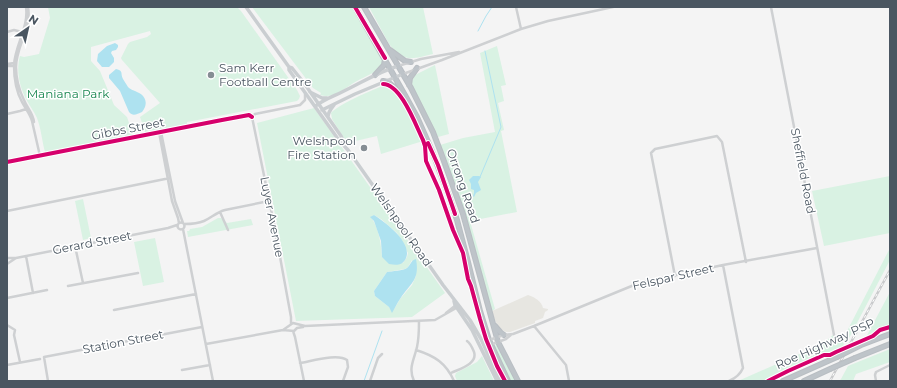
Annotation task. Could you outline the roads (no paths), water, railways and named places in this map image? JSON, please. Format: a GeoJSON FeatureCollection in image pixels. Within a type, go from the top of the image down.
{"type":"FeatureCollection","features":[{"type":"Feature","properties":{"kind":"highway","name":"Orrong Road"},"geometry":{"type":"LineString","coordinates":[[355,7],[417,117],[432,151],[449,196],[489,343],[508,381]]}},
{"type":"Feature","properties":{"kind":"highway","name":"Orrong Road"},"geometry":{"type":"LineString","coordinates":[[364,7],[403,74],[433,132],[463,214],[497,340],[518,381]]}},
{"type":"Feature","properties":{"kind":"highway"},"geometry":{"type":"LineString","coordinates":[[387,47],[405,61],[411,62]]}},
{"type":"Feature","properties":{"kind":"highway"},"geometry":{"type":"LineString","coordinates":[[375,75],[384,65],[384,58]]}},
{"type":"Feature","properties":{"kind":"highway"},"geometry":{"type":"LineString","coordinates":[[409,85],[410,78],[417,68]]}},
{"type":"Feature","properties":{"kind":"highway"},"geometry":{"type":"LineString","coordinates":[[383,81],[388,82],[406,97]]}},
{"type":"Feature","properties":{"kind":"highway"},"geometry":{"type":"LineString","coordinates":[[491,319],[498,330],[504,335]]}},
{"type":"Feature","properties":{"kind":"highway"},"geometry":{"type":"LineString","coordinates":[[783,381],[861,345],[890,334]]}},
{"type":"Feature","properties":{"kind":"highway"},"geometry":{"type":"LineString","coordinates":[[804,381],[854,358],[890,344]]}},
{"type":"Feature","properties":{"kind":"main road","name":"Welshpool Road"},"geometry":{"type":"LineString","coordinates":[[246,7],[305,92],[329,119],[341,136],[348,150]]}},
{"type":"Feature","properties":{"kind":"main road"},"geometry":{"type":"LineString","coordinates":[[316,105],[375,75],[398,66]]}},
{"type":"Feature","properties":{"kind":"main road","name":"Welshpool Road"},"geometry":{"type":"LineString","coordinates":[[289,67],[292,68],[310,91],[316,105]]}},
{"type":"Feature","properties":{"kind":"main road"},"geometry":{"type":"LineString","coordinates":[[321,111],[383,81],[403,74]]}},
{"type":"Feature","properties":{"kind":"main road"},"geometry":{"type":"LineString","coordinates":[[310,91],[322,98],[328,98]]}},
{"type":"Feature","properties":{"kind":"main road"},"geometry":{"type":"LineString","coordinates":[[329,119],[328,114],[336,103]]}},
{"type":"Feature","properties":{"kind":"main road","name":"Welshpool Road"},"geometry":{"type":"LineString","coordinates":[[321,111],[338,139],[348,150],[458,306]]}},
{"type":"Feature","properties":{"kind":"main road"},"geometry":{"type":"LineString","coordinates":[[458,306],[472,330],[497,381]]}},
{"type":"Feature","properties":{"kind":"main road"},"geometry":{"type":"LineString","coordinates":[[458,306],[475,328],[500,381]]}},
{"type":"Feature","properties":{"kind":"street"},"geometry":{"type":"LineString","coordinates":[[27,7],[27,18],[16,52],[15,64],[21,93],[26,106],[33,117],[40,156]]}},
{"type":"Feature","properties":{"kind":"street"},"geometry":{"type":"LineString","coordinates":[[516,7],[521,29]]}},
{"type":"Feature","properties":{"kind":"street"},"geometry":{"type":"LineString","coordinates":[[403,74],[521,29],[548,21],[613,7]]}},
{"type":"Feature","properties":{"kind":"street","name":"Sheffield Road"},"geometry":{"type":"LineString","coordinates":[[771,7],[834,336]]}},
{"type":"Feature","properties":{"kind":"street"},"geometry":{"type":"LineString","coordinates":[[7,32],[14,30],[23,33]]}},
{"type":"Feature","properties":{"kind":"street"},"geometry":{"type":"LineString","coordinates":[[398,66],[465,50]]}},
{"type":"Feature","properties":{"kind":"street"},"geometry":{"type":"LineString","coordinates":[[7,65],[15,64]]}},
{"type":"Feature","properties":{"kind":"street","name":"Gibbs Street"},"geometry":{"type":"LineString","coordinates":[[7,162],[160,132],[249,116],[252,117],[255,114],[298,106],[305,100],[305,92]]}},
{"type":"Feature","properties":{"kind":"street"},"geometry":{"type":"LineString","coordinates":[[7,114],[20,111],[26,106]]}},
{"type":"Feature","properties":{"kind":"street","name":"Luyer Avenue"},"geometry":{"type":"LineString","coordinates":[[252,117],[293,327]]}},
{"type":"Feature","properties":{"kind":"street"},"geometry":{"type":"LineString","coordinates":[[160,132],[174,201],[183,224],[213,381]]}},
{"type":"Feature","properties":{"kind":"street"},"geometry":{"type":"LineString","coordinates":[[675,276],[651,153],[655,149],[717,136],[722,142],[746,262]]}},
{"type":"Feature","properties":{"kind":"street"},"geometry":{"type":"LineString","coordinates":[[7,211],[169,179]]}},
{"type":"Feature","properties":{"kind":"street"},"geometry":{"type":"LineString","coordinates":[[169,179],[172,201],[178,218],[178,228],[183,229],[206,220],[220,212],[269,201]]}},
{"type":"Feature","properties":{"kind":"street"},"geometry":{"type":"LineString","coordinates":[[220,212],[228,230]]}},
{"type":"Feature","properties":{"kind":"street"},"geometry":{"type":"LineString","coordinates":[[183,224],[193,224]]}},
{"type":"Feature","properties":{"kind":"street","name":"Gerard Street"},"geometry":{"type":"LineString","coordinates":[[7,258],[16,258],[183,224]]}},
{"type":"Feature","properties":{"kind":"street","name":"Gerard Street"},"geometry":{"type":"LineString","coordinates":[[168,228],[178,228]]}},
{"type":"Feature","properties":{"kind":"street"},"geometry":{"type":"LineString","coordinates":[[75,246],[83,284]]}},
{"type":"Feature","properties":{"kind":"street","name":"Felspar Street"},"geometry":{"type":"LineString","coordinates":[[497,340],[504,335],[513,334],[534,326],[639,283],[723,265],[817,248]]}},
{"type":"Feature","properties":{"kind":"street"},"geometry":{"type":"LineString","coordinates":[[26,256],[33,293]]}},
{"type":"Feature","properties":{"kind":"street","name":"Gerard Street"},"geometry":{"type":"LineString","coordinates":[[7,264],[16,258]]}},
{"type":"Feature","properties":{"kind":"street"},"geometry":{"type":"LineString","coordinates":[[723,265],[743,368],[738,376],[729,381]]}},
{"type":"Feature","properties":{"kind":"street"},"geometry":{"type":"LineString","coordinates":[[68,286],[138,273]]}},
{"type":"Feature","properties":{"kind":"street"},"geometry":{"type":"LineString","coordinates":[[7,298],[47,290]]}},
{"type":"Feature","properties":{"kind":"street"},"geometry":{"type":"LineString","coordinates":[[114,310],[196,294]]}},
{"type":"Feature","properties":{"kind":"street"},"geometry":{"type":"LineString","coordinates":[[206,344],[293,327],[435,320],[458,306]]}},
{"type":"Feature","properties":{"kind":"street"},"geometry":{"type":"LineString","coordinates":[[414,381],[411,369],[419,335],[419,321]]}},
{"type":"Feature","properties":{"kind":"street"},"geometry":{"type":"LineString","coordinates":[[7,325],[15,330],[14,335],[20,362]]}},
{"type":"Feature","properties":{"kind":"street"},"geometry":{"type":"LineString","coordinates":[[534,326],[566,365],[569,381]]}},
{"type":"Feature","properties":{"kind":"street","name":"Station Street"},"geometry":{"type":"LineString","coordinates":[[48,381],[44,357],[202,327]]}},
{"type":"Feature","properties":{"kind":"street"},"geometry":{"type":"LineString","coordinates":[[293,327],[304,381]]}},
{"type":"Feature","properties":{"kind":"street","name":"Felspar Street"},"geometry":{"type":"LineString","coordinates":[[489,343],[506,339],[513,334]]}},
{"type":"Feature","properties":{"kind":"street"},"geometry":{"type":"LineString","coordinates":[[451,374],[474,360],[475,354],[471,345],[467,341]]}},
{"type":"Feature","properties":{"kind":"street"},"geometry":{"type":"LineString","coordinates":[[416,350],[434,357],[443,364],[451,374],[454,381]]}},
{"type":"Feature","properties":{"kind":"street"},"geometry":{"type":"LineString","coordinates":[[370,381],[378,358],[382,354]]}},
{"type":"Feature","properties":{"kind":"street"},"geometry":{"type":"LineString","coordinates":[[300,363],[334,358],[345,358],[348,363],[343,381]]}},
{"type":"Feature","properties":{"kind":"street"},"geometry":{"type":"LineString","coordinates":[[7,364],[40,359]]}},
{"type":"Feature","properties":{"kind":"street"},"geometry":{"type":"LineString","coordinates":[[182,370],[210,365]]}},
{"type":"Feature","properties":{"kind":"street"},"geometry":{"type":"LineString","coordinates":[[876,381],[875,373],[890,365]]}},
{"type":"Feature","properties":{"kind":"water"},"geometry":{"type":"Polygon","coordinates":[[[115,43],[118,47],[111,53],[114,58],[114,62],[109,67],[102,67],[97,61],[98,54],[107,46],[115,43]]]}},
{"type":"Feature","properties":{"kind":"water"},"geometry":{"type":"Polygon","coordinates":[[[116,69],[121,71],[123,79],[128,87],[145,98],[146,104],[142,112],[134,115],[129,112],[120,91],[109,78],[109,75],[116,69]]]}},
{"type":"Feature","properties":{"kind":"water"},"geometry":{"type":"Polygon","coordinates":[[[473,176],[481,177],[478,182],[481,190],[476,193],[474,197],[474,190],[471,189],[469,180],[473,176]]]}},
{"type":"Feature","properties":{"kind":"water"},"geometry":{"type":"Polygon","coordinates":[[[374,215],[397,234],[406,247],[407,254],[402,263],[396,265],[389,264],[382,257],[381,241],[374,221],[370,217],[374,215]]]}},
{"type":"Feature","properties":{"kind":"water"},"geometry":{"type":"Polygon","coordinates":[[[416,259],[417,272],[415,277],[392,313],[389,307],[375,296],[374,291],[387,272],[405,269],[416,259]]]}},
{"type":"Feature","properties":{"kind":"waterway"},"geometry":{"type":"LineString","coordinates":[[478,31],[492,7]]}},
{"type":"Feature","properties":{"kind":"waterway"},"geometry":{"type":"LineString","coordinates":[[480,177],[501,127],[485,51]]}},
{"type":"Feature","properties":{"kind":"waterway"},"geometry":{"type":"LineString","coordinates":[[364,381],[382,331]]}},
{"type":"Feature","properties":{"kind":"railway"},"geometry":{"type":"LineString","coordinates":[[830,381],[890,270]]}},
{"type":"Feature","properties":{"kind":"place","name":"Sam Kerr Football Centre"},"geometry":{"type":"Point","coordinates":[211,75]}},
{"type":"Feature","properties":{"kind":"place","name":"Welshpool Fire Station"},"geometry":{"type":"Point","coordinates":[364,148]}},
{"type":"Feature","properties":{"kind":"park label","name":"Maniana Park"},"geometry":{"type":"Point","coordinates":[68,94]}}]}
